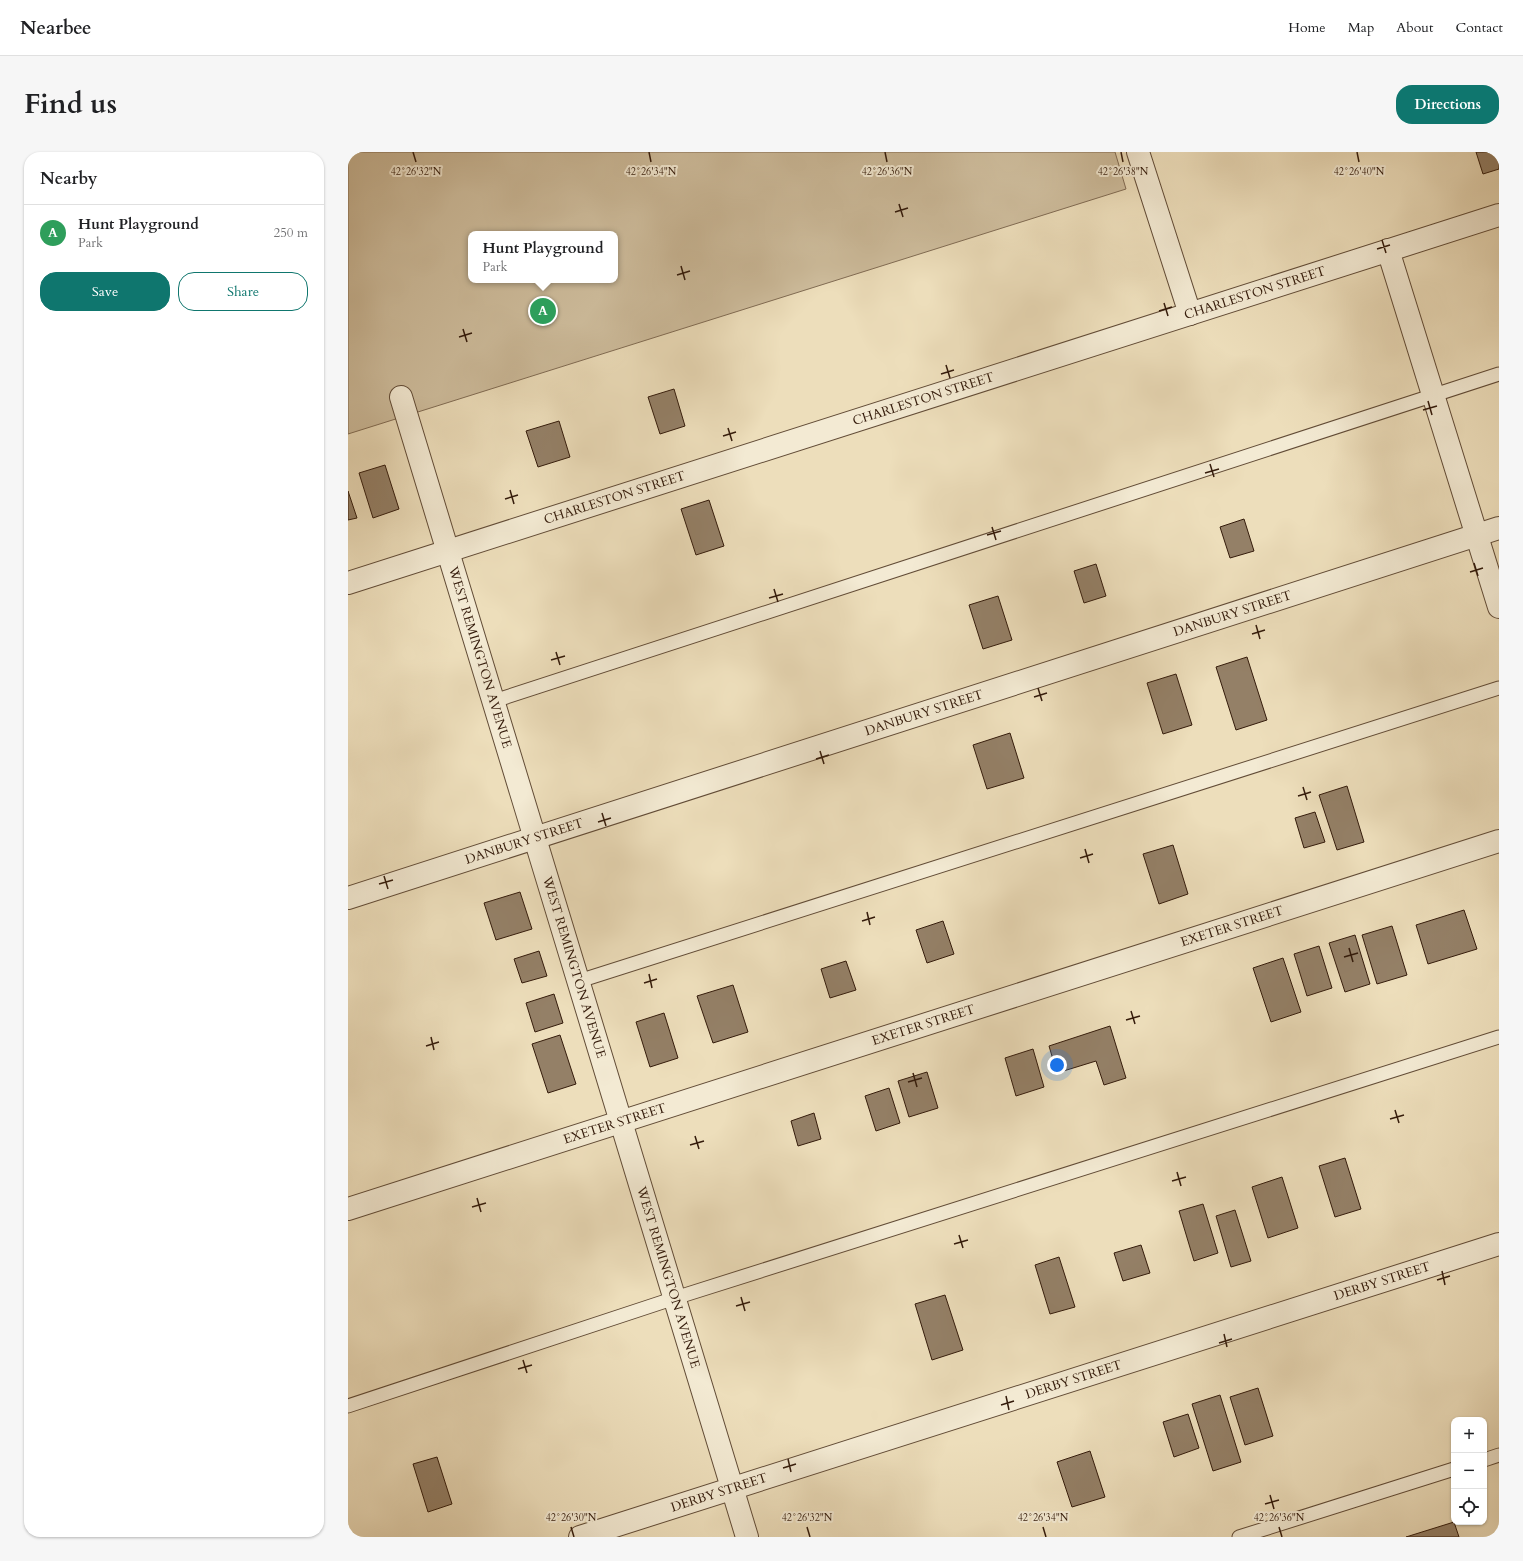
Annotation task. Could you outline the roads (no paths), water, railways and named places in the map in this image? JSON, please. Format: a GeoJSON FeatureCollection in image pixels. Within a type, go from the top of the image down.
{"type":"FeatureCollection","features":[{"type":"Feature","properties":{"kind":"street"},"geometry":{"type":"LineString","coordinates":[[1138,152],[1190,314]]}},
{"type":"Feature","properties":{"kind":"street","name":"CHARLESTON STREET"},"geometry":{"type":"LineString","coordinates":[[348,583],[1499,215]]}},
{"type":"Feature","properties":{"kind":"street"},"geometry":{"type":"LineString","coordinates":[[1388,250],[1499,607]]}},
{"type":"Feature","properties":{"kind":"street","name":"WEST REMINGTON AVENUE"},"geometry":{"type":"LineString","coordinates":[[401,397],[747,1537]]}},
{"type":"Feature","properties":{"kind":"street","name":"DANBURY STREET"},"geometry":{"type":"LineString","coordinates":[[348,898],[1499,528]]}},
{"type":"Feature","properties":{"kind":"street","name":"EXETER STREET"},"geometry":{"type":"LineString","coordinates":[[348,1209],[1499,841]]}},
{"type":"Feature","properties":{"kind":"street","name":"DERBY STREET"},"geometry":{"type":"LineString","coordinates":[[580,1537],[1499,1244]]}},
{"type":"Feature","properties":{"kind":"lane"},"geometry":{"type":"LineString","coordinates":[[494,701],[1499,374]]}},
{"type":"Feature","properties":{"kind":"lane"},"geometry":{"type":"LineString","coordinates":[[579,981],[1499,688]]}},
{"type":"Feature","properties":{"kind":"lane"},"geometry":{"type":"LineString","coordinates":[[348,1406],[675,1298],[1499,1037]]}},
{"type":"Feature","properties":{"kind":"lane"},"geometry":{"type":"LineString","coordinates":[[1487,1459],[1499,1455]]}},
{"type":"Feature","properties":{"kind":"lane"},"geometry":{"type":"LineString","coordinates":[[1239,1537],[1451,1470]]}},
{"type":"Feature","properties":{"kind":"place","name":"Hunt Playground"},"geometry":{"type":"Point","coordinates":[543,311]}}]}
